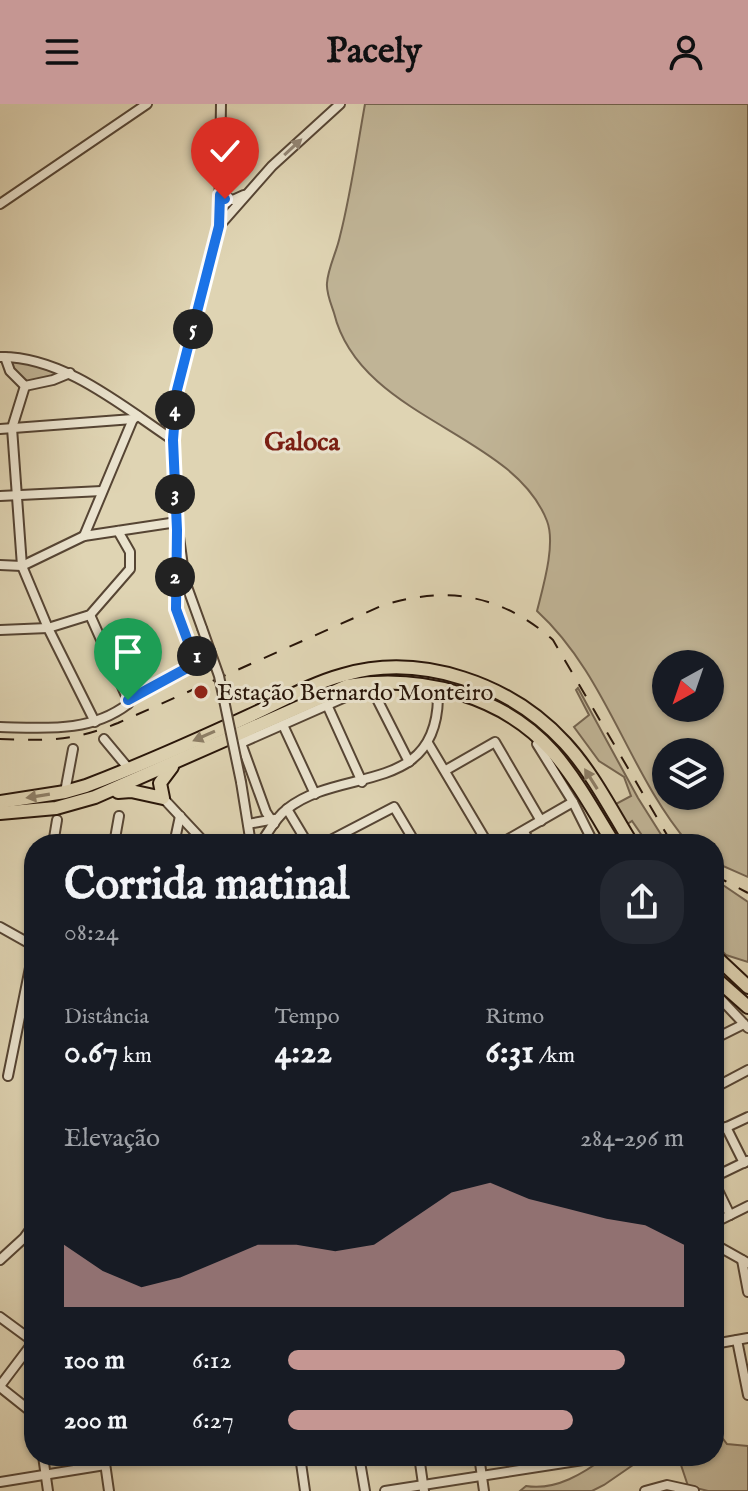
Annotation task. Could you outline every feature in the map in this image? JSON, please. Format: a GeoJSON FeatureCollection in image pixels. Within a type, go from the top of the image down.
{"type":"FeatureCollection","features":[{"type":"Feature","properties":{"kind":"highway"},"geometry":{"type":"LineString","coordinates":[[95,797],[132,775],[316,685],[343,675],[380,668],[431,670],[461,676],[515,702],[541,721],[572,752],[625,834]]}},
{"type":"Feature","properties":{"kind":"highway"},"geometry":{"type":"LineString","coordinates":[[0,802],[65,792],[182,759],[347,686],[407,683],[447,689],[484,703],[535,734],[553,751],[578,785],[608,834]]}},
{"type":"Feature","properties":{"kind":"highway"},"geometry":{"type":"LineString","coordinates":[[258,723],[272,720],[283,725]]}},
{"type":"Feature","properties":{"kind":"highway"},"geometry":{"type":"LineString","coordinates":[[0,813],[56,808],[131,791],[163,798],[160,783],[165,773],[182,759]]}},
{"type":"Feature","properties":{"kind":"highway"},"geometry":{"type":"LineString","coordinates":[[724,964],[748,987]]}},
{"type":"Feature","properties":{"kind":"highway"},"geometry":{"type":"LineString","coordinates":[[724,986],[748,1007]]}},
{"type":"Feature","properties":{"kind":"street"},"geometry":{"type":"LineString","coordinates":[[0,204],[147,104]]}},
{"type":"Feature","properties":{"kind":"street"},"geometry":{"type":"LineString","coordinates":[[128,700],[187,668],[197,656],[190,647],[176,609],[177,526],[173,440],[177,390],[219,226],[221,104]]}},
{"type":"Feature","properties":{"kind":"street"},"geometry":{"type":"LineString","coordinates":[[219,226],[272,166],[340,104]]}},
{"type":"Feature","properties":{"kind":"street"},"geometry":{"type":"LineString","coordinates":[[220,195],[233,200],[249,192]]}},
{"type":"Feature","properties":{"kind":"street"},"geometry":{"type":"LineString","coordinates":[[3,357],[43,363],[70,373],[173,440]]}},
{"type":"Feature","properties":{"kind":"street"},"geometry":{"type":"LineString","coordinates":[[3,357],[10,371],[25,386]]}},
{"type":"Feature","properties":{"kind":"street"},"geometry":{"type":"LineString","coordinates":[[25,386],[70,373]]}},
{"type":"Feature","properties":{"kind":"street"},"geometry":{"type":"LineString","coordinates":[[25,386],[12,428],[22,566],[48,628],[95,722]]}},
{"type":"Feature","properties":{"kind":"street"},"geometry":{"type":"LineString","coordinates":[[0,429],[136,418]]}},
{"type":"Feature","properties":{"kind":"street"},"geometry":{"type":"LineString","coordinates":[[84,536],[136,418]]}},
{"type":"Feature","properties":{"kind":"street"},"geometry":{"type":"LineString","coordinates":[[0,496],[102,491]]}},
{"type":"Feature","properties":{"kind":"street"},"geometry":{"type":"LineString","coordinates":[[0,565],[22,566],[84,536],[177,526]]}},
{"type":"Feature","properties":{"kind":"street"},"geometry":{"type":"LineString","coordinates":[[177,526],[185,581],[219,676],[249,834]]}},
{"type":"Feature","properties":{"kind":"street"},"geometry":{"type":"LineString","coordinates":[[0,630],[48,628],[90,615],[130,569],[130,552],[118,531]]}},
{"type":"Feature","properties":{"kind":"street"},"geometry":{"type":"LineString","coordinates":[[0,727],[78,727],[95,722],[128,704],[90,615]]}},
{"type":"Feature","properties":{"kind":"street"},"geometry":{"type":"LineString","coordinates":[[274,821],[241,743],[385,682]]}},
{"type":"Feature","properties":{"kind":"street"},"geometry":{"type":"LineString","coordinates":[[266,834],[287,809],[315,794],[362,782],[409,762],[428,743],[437,720],[438,698]]}},
{"type":"Feature","properties":{"kind":"street"},"geometry":{"type":"LineString","coordinates":[[377,699],[409,762]]}},
{"type":"Feature","properties":{"kind":"street"},"geometry":{"type":"LineString","coordinates":[[328,707],[362,782]]}},
{"type":"Feature","properties":{"kind":"street"},"geometry":{"type":"LineString","coordinates":[[509,716],[542,748],[588,834]]}},
{"type":"Feature","properties":{"kind":"street"},"geometry":{"type":"LineString","coordinates":[[283,725],[315,794]]}},
{"type":"Feature","properties":{"kind":"street"},"geometry":{"type":"LineString","coordinates":[[104,739],[132,775]]}},
{"type":"Feature","properties":{"kind":"street"},"geometry":{"type":"LineString","coordinates":[[446,770],[495,742],[541,821]]}},
{"type":"Feature","properties":{"kind":"street"},"geometry":{"type":"LineString","coordinates":[[428,743],[482,834]]}},
{"type":"Feature","properties":{"kind":"street"},"geometry":{"type":"LineString","coordinates":[[65,792],[73,749]]}},
{"type":"Feature","properties":{"kind":"street"},"geometry":{"type":"LineString","coordinates":[[163,798],[197,834]]}},
{"type":"Feature","properties":{"kind":"street"},"geometry":{"type":"LineString","coordinates":[[520,834],[573,802]]}},
{"type":"Feature","properties":{"kind":"street"},"geometry":{"type":"LineString","coordinates":[[342,834],[394,807],[410,834]]}},
{"type":"Feature","properties":{"kind":"street"},"geometry":{"type":"LineString","coordinates":[[287,809],[302,834]]}},
{"type":"Feature","properties":{"kind":"street"},"geometry":{"type":"LineString","coordinates":[[116,834],[119,816]]}},
{"type":"Feature","properties":{"kind":"street"},"geometry":{"type":"LineString","coordinates":[[176,834],[180,816]]}},
{"type":"Feature","properties":{"kind":"street"},"geometry":{"type":"LineString","coordinates":[[55,834],[57,820]]}},
{"type":"Feature","properties":{"kind":"street"},"geometry":{"type":"LineString","coordinates":[[248,824],[274,821]]}},
{"type":"Feature","properties":{"kind":"street"},"geometry":{"type":"LineString","coordinates":[[0,927],[24,941]]}},
{"type":"Feature","properties":{"kind":"street"},"geometry":{"type":"LineString","coordinates":[[8,1076],[24,997]]}},
{"type":"Feature","properties":{"kind":"street"},"geometry":{"type":"LineString","coordinates":[[724,1003],[746,1026],[724,1035]]}},
{"type":"Feature","properties":{"kind":"street"},"geometry":{"type":"LineString","coordinates":[[724,1083],[748,1070]]}},
{"type":"Feature","properties":{"kind":"street"},"geometry":{"type":"LineString","coordinates":[[724,1174],[746,1162],[726,1127],[748,1117]]}},
{"type":"Feature","properties":{"kind":"street"},"geometry":{"type":"LineString","coordinates":[[724,1202],[730,1215]]}},
{"type":"Feature","properties":{"kind":"street"},"geometry":{"type":"LineString","coordinates":[[724,1218],[748,1206]]}},
{"type":"Feature","properties":{"kind":"street"},"geometry":{"type":"LineString","coordinates":[[0,1260],[24,1238]]}},
{"type":"Feature","properties":{"kind":"street"},"geometry":{"type":"LineString","coordinates":[[724,1249],[745,1261],[748,1292]]}},
{"type":"Feature","properties":{"kind":"street"},"geometry":{"type":"LineString","coordinates":[[0,1317],[24,1335]]}},
{"type":"Feature","properties":{"kind":"street"},"geometry":{"type":"LineString","coordinates":[[724,1342],[748,1338]]}},
{"type":"Feature","properties":{"kind":"street"},"geometry":{"type":"LineString","coordinates":[[737,1340],[748,1395]]}},
{"type":"Feature","properties":{"kind":"street"},"geometry":{"type":"LineString","coordinates":[[24,1355],[0,1386],[24,1406]]}},
{"type":"Feature","properties":{"kind":"street"},"geometry":{"type":"LineString","coordinates":[[45,1466],[48,1491]]}},
{"type":"Feature","properties":{"kind":"street"},"geometry":{"type":"LineString","coordinates":[[0,1482],[81,1466]]}},
{"type":"Feature","properties":{"kind":"street"},"geometry":{"type":"LineString","coordinates":[[106,1466],[109,1491]]}},
{"type":"Feature","properties":{"kind":"street"},"geometry":{"type":"LineString","coordinates":[[301,1466],[305,1491]]}},
{"type":"Feature","properties":{"kind":"street"},"geometry":{"type":"LineString","coordinates":[[361,1466],[365,1491]]}},
{"type":"Feature","properties":{"kind":"street"},"geometry":{"type":"LineString","coordinates":[[421,1466],[424,1488]]}},
{"type":"Feature","properties":{"kind":"street"},"geometry":{"type":"LineString","coordinates":[[480,1466],[484,1491]]}},
{"type":"Feature","properties":{"kind":"street"},"geometry":{"type":"LineString","coordinates":[[385,1491],[424,1488],[546,1466]]}},
{"type":"Feature","properties":{"kind":"street"},"geometry":{"type":"LineString","coordinates":[[645,1491],[667,1485],[694,1491]]}},
{"type":"Feature","properties":{"kind":"shaded area"},"geometry":{"type":"Polygon","coordinates":[[[365,104],[748,104],[748,877],[724,866],[724,834],[682,834],[664,810],[724,810],[724,738],[652,738],[652,792],[582,664],[537,611],[548,566],[550,541],[547,521],[529,491],[503,466],[404,402],[373,378],[349,349],[328,294],[327,283],[344,220],[365,104]]]}},
{"type":"Feature","properties":{"kind":"shaded area"},"geometry":{"type":"Polygon","coordinates":[[[12,360],[37,363],[61,373],[38,382],[26,381],[9,364],[12,360]]]}},
{"type":"Feature","properties":{"kind":"shaded area"},"geometry":{"type":"Polygon","coordinates":[[[578,688],[661,834],[641,834],[632,821],[626,825],[612,806],[631,796],[624,777],[599,761],[574,727],[589,715],[576,690],[578,688]]]}},
{"type":"Feature","properties":{"kind":"shaded area"},"geometry":{"type":"Polygon","coordinates":[[[724,886],[748,902],[748,962],[726,955],[724,886]]]}},
{"type":"Feature","properties":{"kind":"shaded area"},"geometry":{"type":"Polygon","coordinates":[[[724,1440],[727,1444],[748,1446],[748,1491],[708,1491],[688,1486],[681,1466],[724,1466],[724,1440]]]}},
{"type":"Feature","properties":{"kind":"shaded area"},"geometry":{"type":"Polygon","coordinates":[[[593,1466],[632,1466],[592,1491],[520,1491],[526,1486],[559,1483],[593,1466]]]}},
{"type":"Feature","properties":{"kind":"railway"},"geometry":{"type":"LineString","coordinates":[[0,739],[46,740],[88,733],[118,723],[381,606],[428,596],[472,598],[513,612],[553,640],[666,834]]}},
{"type":"Feature","properties":{"kind":"railway"},"geometry":{"type":"LineString","coordinates":[[724,880],[748,893]]}},
{"type":"Feature","properties":{"kind":"place","name":"Estação Bernardo Monteiro"},"geometry":{"type":"Point","coordinates":[201,692]}},
{"type":"Feature","properties":{"kind":"district","name":"Galoca"},"geometry":{"type":"Point","coordinates":[302,441]}},
{"type":"Feature","properties":{"kind":"route"},"geometry":{"type":"LineString","coordinates":[[128,700],[192,665],[197,656],[190,647],[176,609],[177,530],[173,440],[177,390],[219,226],[220,195],[225,199]]}}]}
